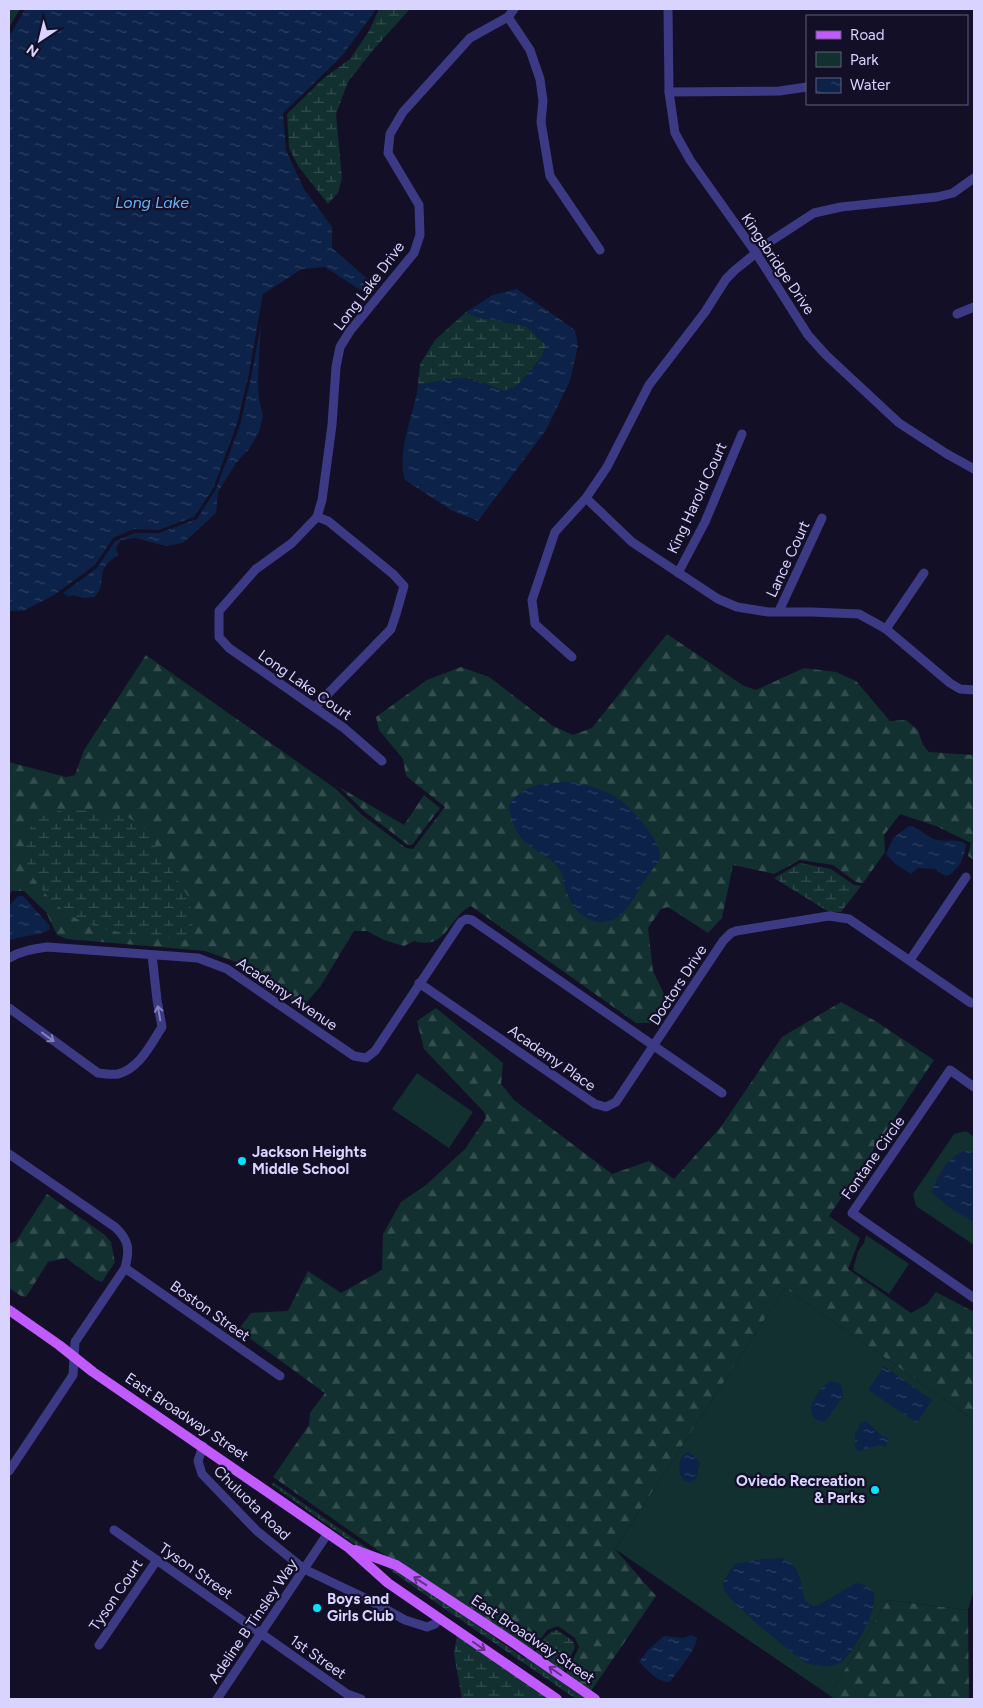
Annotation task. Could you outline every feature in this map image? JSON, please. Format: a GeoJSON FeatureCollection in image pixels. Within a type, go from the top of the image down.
{"type":"FeatureCollection","features":[{"type":"Feature","properties":{"kind":"main road","name":"East Broadway Street"},"geometry":{"type":"LineString","coordinates":[[9,1310],[93,1372],[349,1548],[388,1583],[557,1699]]}},
{"type":"Feature","properties":{"kind":"main road","name":"East Broadway Street"},"geometry":{"type":"LineString","coordinates":[[349,1548],[396,1565],[595,1699]]}},
{"type":"Feature","properties":{"kind":"street","name":"Long Lake Drive"},"geometry":{"type":"LineString","coordinates":[[317,517],[322,500],[331,434],[336,367],[340,347],[350,331],[414,253],[420,236],[419,205],[388,153],[390,134],[403,112],[470,38],[508,17],[514,9]]}},
{"type":"Feature","properties":{"kind":"street","name":"Kingsbridge Drive"},"geometry":{"type":"LineString","coordinates":[[668,9],[669,92],[675,133],[690,160],[756,253],[808,335],[826,355],[900,423],[948,454],[974,468]]}},
{"type":"Feature","properties":{"kind":"street"},"geometry":{"type":"LineString","coordinates":[[508,17],[530,50],[540,79],[543,101],[541,122],[550,176],[600,250]]}},
{"type":"Feature","properties":{"kind":"street"},"geometry":{"type":"LineString","coordinates":[[669,92],[779,91],[806,87]]}},
{"type":"Feature","properties":{"kind":"street"},"geometry":{"type":"LineString","coordinates":[[572,657],[535,624],[532,600],[555,532],[586,498],[607,467],[648,386],[705,312],[726,279],[771,240],[814,213],[841,207],[937,197],[953,193],[974,178]]}},
{"type":"Feature","properties":{"kind":"street"},"geometry":{"type":"LineString","coordinates":[[957,314],[974,307]]}},
{"type":"Feature","properties":{"kind":"street","name":"King Harold Court"},"geometry":{"type":"LineString","coordinates":[[678,573],[705,522],[742,434]]}},
{"type":"Feature","properties":{"kind":"street"},"geometry":{"type":"LineString","coordinates":[[586,498],[632,542],[718,599],[737,607],[768,612],[859,614],[886,629],[950,683],[960,689],[974,690]]}},
{"type":"Feature","properties":{"kind":"street"},"geometry":{"type":"LineString","coordinates":[[315,707],[391,629],[404,586],[393,574],[328,521],[317,517]]}},
{"type":"Feature","properties":{"kind":"street","name":"Long Lake Court"},"geometry":{"type":"LineString","coordinates":[[317,517],[292,542],[256,569],[219,611],[220,637],[229,648],[344,728],[382,761]]}},
{"type":"Feature","properties":{"kind":"street","name":"Lance Court"},"geometry":{"type":"LineString","coordinates":[[778,611],[822,518]]}},
{"type":"Feature","properties":{"kind":"street"},"geometry":{"type":"LineString","coordinates":[[886,629],[924,573]]}},
{"type":"Feature","properties":{"kind":"street"},"geometry":{"type":"LineString","coordinates":[[910,960],[966,877]]}},
{"type":"Feature","properties":{"kind":"street","name":"Doctors Drive"},"geometry":{"type":"LineString","coordinates":[[419,983],[461,922],[466,918],[472,920],[654,1045],[727,936],[736,931],[829,916],[840,916],[849,919],[971,1003]]}},
{"type":"Feature","properties":{"kind":"street","name":"Academy Avenue"},"geometry":{"type":"LineString","coordinates":[[9,958],[33,949],[47,947],[198,958],[227,969],[354,1056],[366,1058],[375,1051],[419,983]]}},
{"type":"Feature","properties":{"kind":"street"},"geometry":{"type":"LineString","coordinates":[[9,1008],[98,1073],[116,1074],[128,1070],[146,1051],[162,1027],[152,955]]}},
{"type":"Feature","properties":{"kind":"street","name":"Academy Place"},"geometry":{"type":"LineString","coordinates":[[419,983],[595,1104],[606,1107],[616,1102],[654,1045]]}},
{"type":"Feature","properties":{"kind":"street"},"geometry":{"type":"LineString","coordinates":[[654,1045],[722,1093]]}},
{"type":"Feature","properties":{"kind":"street","name":"Fontane Circle"},"geometry":{"type":"LineString","coordinates":[[974,1087],[950,1070],[852,1213],[974,1298]]}},
{"type":"Feature","properties":{"kind":"street"},"geometry":{"type":"LineString","coordinates":[[9,1154],[115,1227],[122,1234],[127,1244],[128,1255],[124,1268],[75,1342],[73,1376],[9,1471]]}},
{"type":"Feature","properties":{"kind":"street","name":"Boston Street"},"geometry":{"type":"LineString","coordinates":[[124,1268],[280,1376]]}},
{"type":"Feature","properties":{"kind":"street","name":"Chuluota Road"},"geometry":{"type":"LineString","coordinates":[[203,1446],[198,1461],[202,1474],[257,1531],[304,1569],[367,1599],[405,1620],[427,1627],[435,1624],[439,1618]]}},
{"type":"Feature","properties":{"kind":"street","name":"Tyson Street"},"geometry":{"type":"LineString","coordinates":[[114,1530],[261,1634]]}},
{"type":"Feature","properties":{"kind":"street","name":"Adeline B Tinsley Way"},"geometry":{"type":"LineString","coordinates":[[217,1699],[328,1533]]}},
{"type":"Feature","properties":{"kind":"street","name":"Tyson Court"},"geometry":{"type":"LineString","coordinates":[[98,1645],[157,1560]]}},
{"type":"Feature","properties":{"kind":"street","name":"1st Street"},"geometry":{"type":"LineString","coordinates":[[261,1634],[347,1694],[361,1699]]}},
{"type":"Feature","properties":{"kind":"green space"},"geometry":{"type":"Polygon","coordinates":[[[9,9],[20,9],[9,28],[9,9]]]}},
{"type":"Feature","properties":{"kind":"green space"},"geometry":{"type":"Polygon","coordinates":[[[379,9],[410,9],[373,50],[348,82],[336,114],[342,178],[338,193],[328,204],[298,166],[289,148],[287,114],[324,78],[350,59],[369,31],[379,9]]]}},
{"type":"Feature","properties":{"kind":"green space"},"geometry":{"type":"Polygon","coordinates":[[[466,312],[479,318],[526,326],[546,345],[542,357],[516,387],[504,391],[472,379],[457,378],[418,385],[420,364],[435,340],[466,312]]]}},
{"type":"Feature","properties":{"kind":"green space"},"geometry":{"type":"Polygon","coordinates":[[[667,634],[744,686],[756,690],[804,668],[836,672],[856,681],[890,721],[906,720],[918,730],[923,745],[929,752],[974,755],[974,860],[968,856],[971,843],[936,826],[900,814],[884,835],[885,852],[863,883],[856,882],[833,865],[800,860],[774,874],[733,865],[722,918],[708,933],[668,907],[661,909],[648,928],[653,971],[668,1002],[653,1023],[636,1023],[471,906],[463,911],[440,937],[425,943],[414,941],[404,946],[384,940],[367,931],[354,931],[320,987],[306,1003],[292,1000],[239,963],[205,951],[67,939],[57,935],[46,912],[24,891],[12,891],[9,895],[9,762],[66,777],[75,775],[84,750],[146,655],[336,789],[362,815],[406,848],[413,849],[445,807],[406,776],[403,759],[379,730],[376,717],[427,680],[461,667],[489,677],[553,726],[573,735],[592,728],[667,634]]]}},
{"type":"Feature","properties":{"kind":"green space"},"geometry":{"type":"Polygon","coordinates":[[[339,787],[404,825],[424,795],[440,808],[412,845],[408,845],[365,812],[339,787]]]}},
{"type":"Feature","properties":{"kind":"green space"},"geometry":{"type":"Polygon","coordinates":[[[63,810],[93,811],[126,816],[145,828],[189,898],[193,924],[185,940],[108,930],[84,922],[70,915],[44,892],[34,878],[27,863],[25,848],[28,833],[41,817],[63,810]]]}},
{"type":"Feature","properties":{"kind":"green space"},"geometry":{"type":"Polygon","coordinates":[[[800,863],[831,869],[854,885],[861,886],[841,912],[829,912],[774,878],[800,863]]]}},
{"type":"Feature","properties":{"kind":"green space"},"geometry":{"type":"Polygon","coordinates":[[[841,1002],[877,1022],[934,1060],[829,1216],[860,1238],[848,1269],[911,1313],[927,1304],[936,1292],[974,1312],[974,1420],[785,1288],[615,1549],[656,1596],[589,1694],[564,1677],[579,1647],[575,1638],[558,1626],[547,1630],[533,1650],[526,1654],[273,1477],[309,1425],[310,1413],[325,1393],[238,1330],[251,1313],[288,1311],[308,1271],[341,1293],[382,1270],[383,1234],[401,1202],[426,1185],[465,1149],[486,1118],[484,1112],[424,1049],[417,1021],[436,1008],[503,1063],[501,1084],[514,1100],[612,1174],[649,1161],[674,1179],[720,1128],[782,1037],[841,1002]]]}},
{"type":"Feature","properties":{"kind":"green space"},"geometry":{"type":"Polygon","coordinates":[[[417,1073],[473,1112],[449,1148],[392,1109],[417,1073]]]}},
{"type":"Feature","properties":{"kind":"green space"},"geometry":{"type":"Polygon","coordinates":[[[966,1131],[974,1137],[974,1245],[916,1206],[913,1194],[954,1134],[966,1131]]]}},
{"type":"Feature","properties":{"kind":"green space"},"geometry":{"type":"Polygon","coordinates":[[[47,1194],[105,1235],[111,1242],[115,1262],[102,1282],[96,1280],[66,1258],[48,1262],[26,1297],[21,1296],[9,1288],[9,1244],[16,1241],[47,1194]]]}},
{"type":"Feature","properties":{"kind":"green space"},"geometry":{"type":"Polygon","coordinates":[[[866,1235],[909,1264],[889,1294],[853,1270],[858,1251],[864,1243],[866,1235]]]}},
{"type":"Feature","properties":{"kind":"green space","name":"Oviedo Recreation & Parks"},"geometry":{"type":"Polygon","coordinates":[[[785,1288],[974,1420],[974,1590],[968,1610],[888,1600],[829,1695],[615,1549],[785,1288]]]}},
{"type":"Feature","properties":{"kind":"green space"},"geometry":{"type":"Polygon","coordinates":[[[273,1482],[524,1658],[533,1655],[546,1636],[553,1631],[557,1630],[573,1641],[575,1647],[561,1679],[568,1687],[588,1699],[576,1699],[442,1607],[272,1485],[273,1482]]]}},
{"type":"Feature","properties":{"kind":"green space"},"geometry":{"type":"Polygon","coordinates":[[[888,1600],[968,1610],[969,1699],[835,1699],[829,1695],[888,1600]]]}},
{"type":"Feature","properties":{"kind":"green space"},"geometry":{"type":"Polygon","coordinates":[[[458,1628],[560,1699],[462,1699],[454,1654],[458,1628]]]}},
{"type":"Feature","properties":{"kind":"water","name":"Long Lake"},"geometry":{"type":"Polygon","coordinates":[[[25,9],[375,9],[341,57],[283,113],[286,150],[304,189],[332,227],[332,248],[370,281],[360,290],[325,267],[302,269],[263,294],[249,373],[237,424],[213,489],[194,517],[158,530],[134,529],[113,538],[95,565],[54,595],[23,611],[9,611],[9,37],[25,9]]]}},
{"type":"Feature","properties":{"kind":"water"},"geometry":{"type":"Polygon","coordinates":[[[517,289],[575,330],[578,346],[570,381],[546,430],[478,521],[451,510],[405,480],[403,469],[404,445],[418,385],[457,378],[472,379],[503,391],[516,387],[542,357],[546,345],[526,326],[479,318],[466,312],[493,295],[517,289]]]}},
{"type":"Feature","properties":{"kind":"water"},"geometry":{"type":"Polygon","coordinates":[[[261,323],[258,380],[259,399],[263,416],[259,432],[249,449],[236,463],[218,492],[216,513],[183,543],[166,546],[135,538],[121,540],[116,548],[118,555],[105,566],[101,586],[95,597],[84,598],[73,595],[69,597],[63,593],[97,568],[115,541],[135,533],[159,533],[197,519],[216,489],[240,425],[261,323]]]}},
{"type":"Feature","properties":{"kind":"water"},"geometry":{"type":"Polygon","coordinates":[[[571,782],[601,790],[623,802],[650,832],[660,855],[660,858],[624,912],[608,922],[588,919],[576,909],[568,895],[560,870],[549,859],[522,839],[511,817],[509,805],[522,792],[537,785],[571,782]]]}},
{"type":"Feature","properties":{"kind":"water"},"geometry":{"type":"Polygon","coordinates":[[[909,826],[934,839],[960,841],[966,844],[963,858],[958,867],[947,876],[935,869],[918,868],[911,874],[894,863],[886,854],[894,837],[909,826]]]}},
{"type":"Feature","properties":{"kind":"water"},"geometry":{"type":"Polygon","coordinates":[[[18,896],[23,896],[49,925],[50,929],[9,941],[9,906],[18,896]]]}},
{"type":"Feature","properties":{"kind":"water"},"geometry":{"type":"Polygon","coordinates":[[[962,1151],[970,1151],[974,1154],[974,1222],[953,1210],[932,1193],[942,1169],[962,1151]]]}},
{"type":"Feature","properties":{"kind":"water"},"geometry":{"type":"Polygon","coordinates":[[[884,1366],[932,1400],[917,1423],[868,1390],[884,1366]]]}},
{"type":"Feature","properties":{"kind":"water"},"geometry":{"type":"Polygon","coordinates":[[[831,1381],[842,1386],[843,1396],[823,1423],[816,1420],[812,1415],[811,1409],[820,1390],[831,1381]]]}},
{"type":"Feature","properties":{"kind":"water"},"geometry":{"type":"Polygon","coordinates":[[[866,1421],[882,1436],[889,1438],[886,1447],[879,1445],[860,1451],[855,1448],[855,1434],[861,1422],[866,1421]]]}},
{"type":"Feature","properties":{"kind":"water"},"geometry":{"type":"Polygon","coordinates":[[[688,1452],[700,1463],[696,1479],[689,1483],[682,1479],[679,1467],[680,1460],[688,1452]]]}},
{"type":"Feature","properties":{"kind":"water"},"geometry":{"type":"Polygon","coordinates":[[[782,1558],[797,1570],[805,1601],[813,1606],[817,1606],[856,1583],[870,1588],[873,1592],[873,1607],[870,1618],[852,1650],[840,1663],[819,1666],[806,1663],[746,1614],[723,1587],[725,1578],[735,1564],[761,1559],[782,1558]]]}},
{"type":"Feature","properties":{"kind":"water"},"geometry":{"type":"Polygon","coordinates":[[[691,1635],[697,1638],[694,1648],[670,1682],[657,1678],[639,1662],[648,1650],[664,1636],[684,1638],[691,1635]]]}},
{"type":"Feature","properties":{"kind":"place","name":"Jackson Heights Middle School"},"geometry":{"type":"Point","coordinates":[242,1161]}},
{"type":"Feature","properties":{"kind":"place","name":"Oviedo Recreation & Parks"},"geometry":{"type":"Point","coordinates":[875,1490]}},
{"type":"Feature","properties":{"kind":"place","name":"Boys and Girls Club"},"geometry":{"type":"Point","coordinates":[317,1608]}}]}
